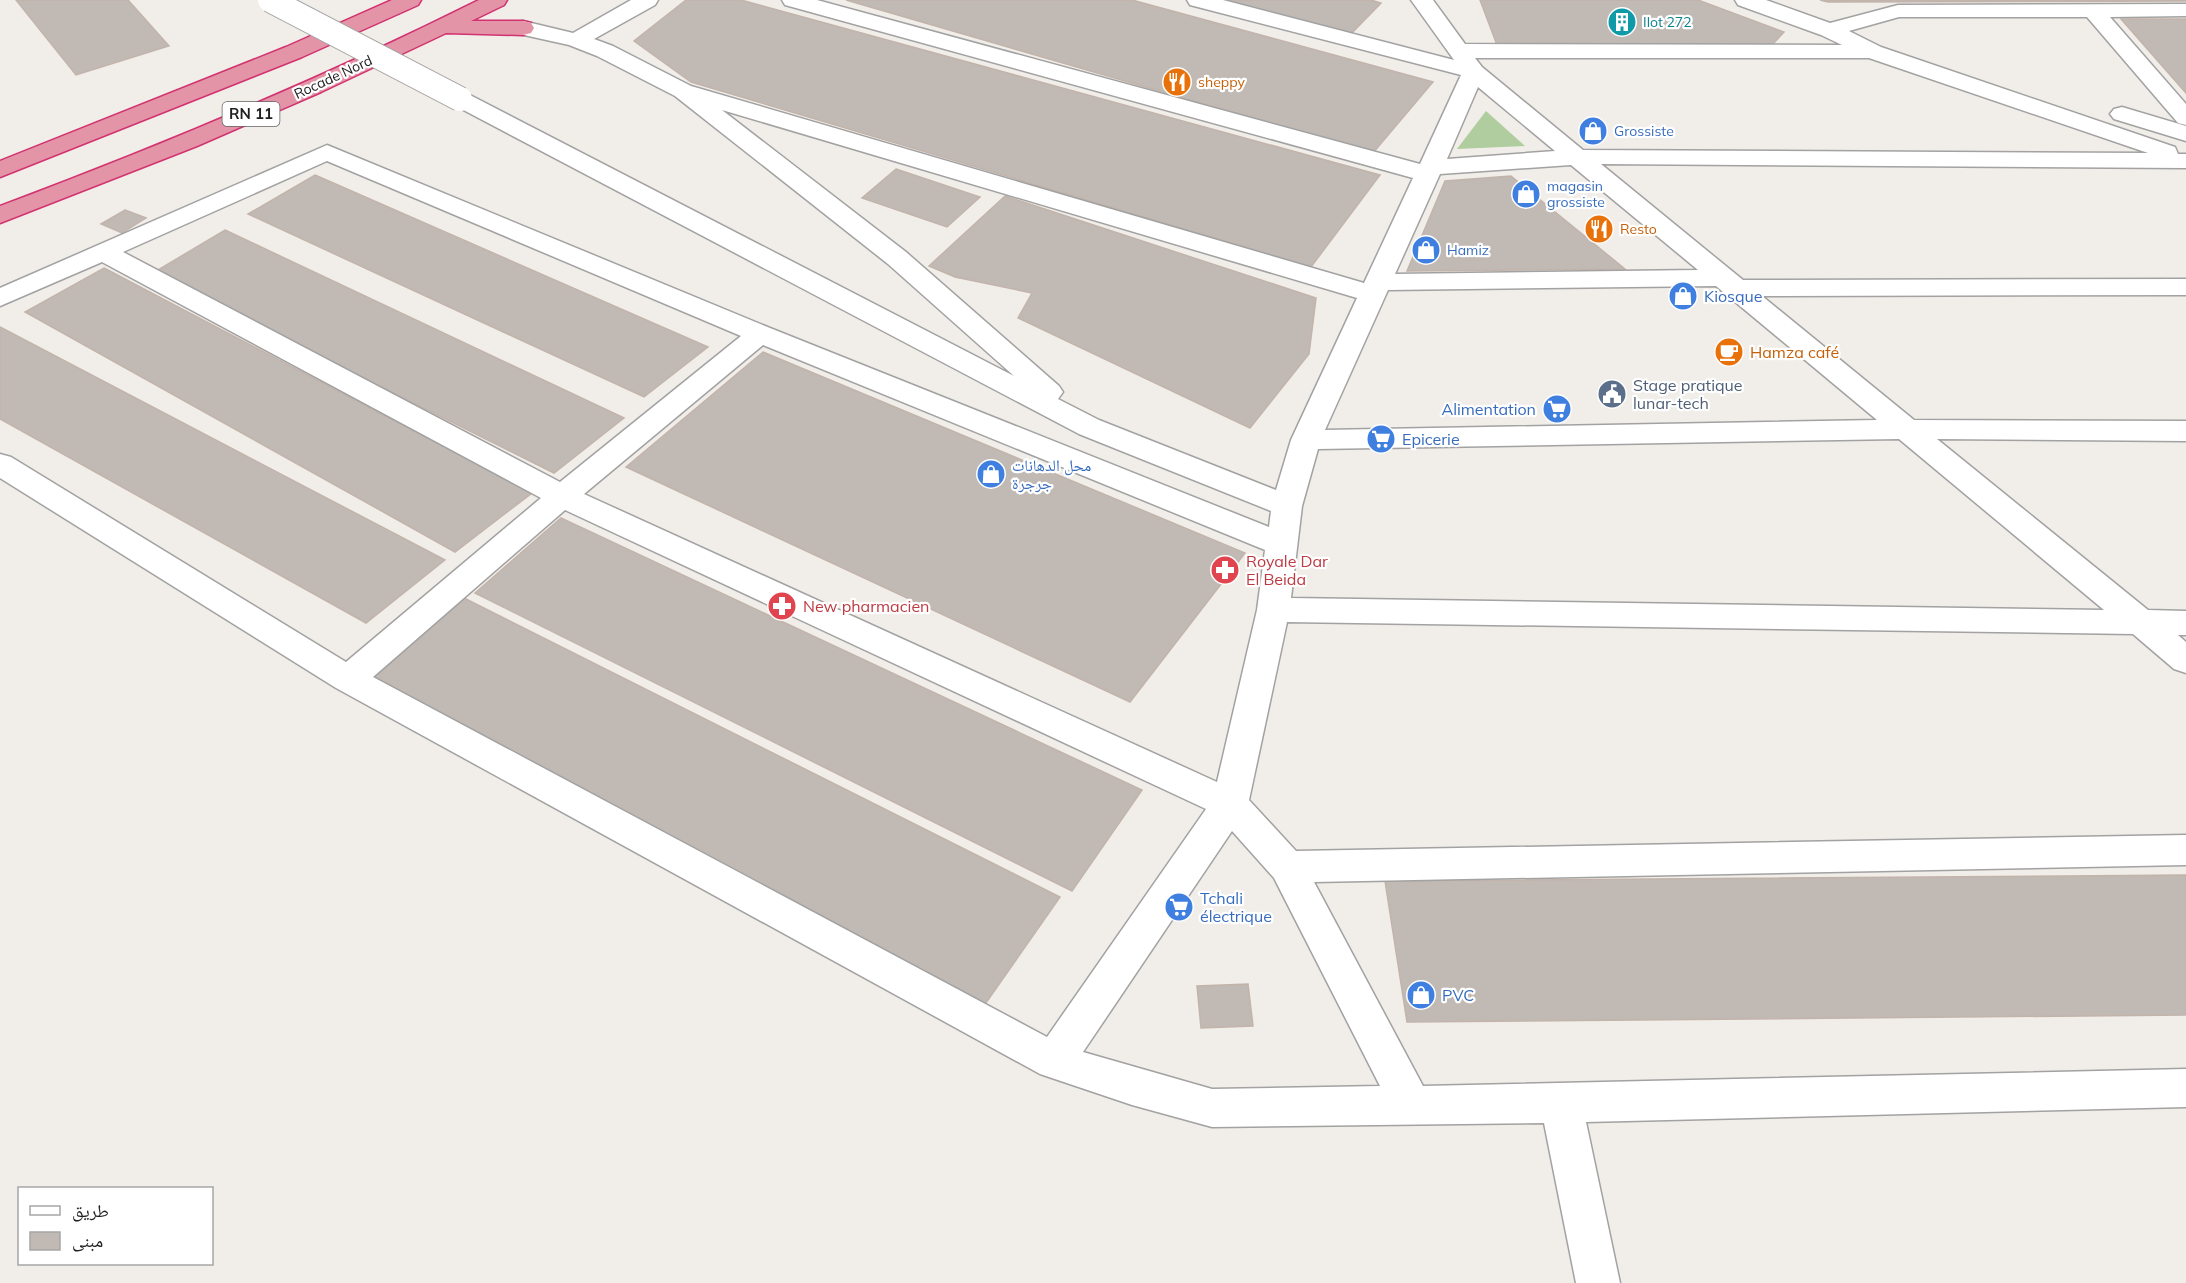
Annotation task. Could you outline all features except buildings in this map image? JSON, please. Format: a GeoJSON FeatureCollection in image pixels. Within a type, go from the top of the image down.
{"type":"FeatureCollection","features":[{"type":"Feature","properties":{"kind":"highway","name":"RN 11"},"geometry":{"type":"LineString","coordinates":[[0,170],[294,52],[410,0]]}},
{"type":"Feature","properties":{"kind":"highway","name":"Rocade Nord"},"geometry":{"type":"LineString","coordinates":[[0,215],[83,184],[270,106],[496,0]]}},
{"type":"Feature","properties":{"kind":"highway"},"geometry":{"type":"LineString","coordinates":[[512,0],[508,9],[523,28]]}},
{"type":"Feature","properties":{"kind":"highway"},"geometry":{"type":"LineString","coordinates":[[442,27],[523,28]]}},
{"type":"Feature","properties":{"kind":"street"},"geometry":{"type":"LineString","coordinates":[[270,0],[1089,427],[1287,506]]}},
{"type":"Feature","properties":{"kind":"street"},"geometry":{"type":"LineString","coordinates":[[576,40],[647,0]]}},
{"type":"Feature","properties":{"kind":"street"},"geometry":{"type":"LineString","coordinates":[[793,0],[1429,171],[1577,157],[2186,160]]}},
{"type":"Feature","properties":{"kind":"street"},"geometry":{"type":"LineString","coordinates":[[1198,0],[1465,62],[1873,52]]}},
{"type":"Feature","properties":{"kind":"street"},"geometry":{"type":"LineString","coordinates":[[1422,0],[1465,62],[2186,660]]}},
{"type":"Feature","properties":{"kind":"street"},"geometry":{"type":"LineString","coordinates":[[1746,0],[1829,30],[1873,52],[2186,160]]}},
{"type":"Feature","properties":{"kind":"street"},"geometry":{"type":"LineString","coordinates":[[2093,10],[2186,118]]}},
{"type":"Feature","properties":{"kind":"street"},"geometry":{"type":"LineString","coordinates":[[1829,30],[1898,11],[2186,10]]}},
{"type":"Feature","properties":{"kind":"street"},"geometry":{"type":"LineString","coordinates":[[523,28],[576,40],[605,51],[683,91],[897,258],[1089,427]]}},
{"type":"Feature","properties":{"kind":"street"},"geometry":{"type":"LineString","coordinates":[[1829,30],[1919,50],[2186,134]]}},
{"type":"Feature","properties":{"kind":"street"},"geometry":{"type":"LineString","coordinates":[[1054,1061],[1230,804],[1273,610],[1287,506],[1306,440],[1429,171],[1465,62]]}},
{"type":"Feature","properties":{"kind":"street"},"geometry":{"type":"LineString","coordinates":[[683,91],[1375,288],[1729,283],[2186,287]]}},
{"type":"Feature","properties":{"kind":"street"},"geometry":{"type":"LineString","coordinates":[[0,298],[327,152],[760,333],[1282,545]]}},
{"type":"Feature","properties":{"kind":"street"},"geometry":{"type":"LineString","coordinates":[[103,252],[562,496],[1230,804],[1287,867],[1411,1105]]}},
{"type":"Feature","properties":{"kind":"street"},"geometry":{"type":"LineString","coordinates":[[348,679],[562,496],[760,333]]}},
{"type":"Feature","properties":{"kind":"street"},"geometry":{"type":"LineString","coordinates":[[1306,440],[1906,429],[2186,431]]}},
{"type":"Feature","properties":{"kind":"street"},"geometry":{"type":"LineString","coordinates":[[0,464],[348,679],[1054,1061],[1132,1086],[1212,1108],[1561,1103],[2186,1088]]}},
{"type":"Feature","properties":{"kind":"street"},"geometry":{"type":"LineString","coordinates":[[1273,610],[2186,623]]}},
{"type":"Feature","properties":{"kind":"street"},"geometry":{"type":"LineString","coordinates":[[1287,867],[2186,850]]}},
{"type":"Feature","properties":{"kind":"street"},"geometry":{"type":"LineString","coordinates":[[1561,1103],[1598,1283]]}},
{"type":"Feature","properties":{"kind":"green space"},"geometry":{"type":"Polygon","coordinates":[[[1486,111],[1525,146],[1457,149],[1486,111]]]}},
{"type":"Feature","properties":{"kind":"place","name":"Ilot 272"},"geometry":{"type":"Point","coordinates":[1622,22]}},
{"type":"Feature","properties":{"kind":"place","name":"sheppy"},"geometry":{"type":"Point","coordinates":[1177,82]}},
{"type":"Feature","properties":{"kind":"place","name":"Grossiste"},"geometry":{"type":"Point","coordinates":[1593,131]}},
{"type":"Feature","properties":{"kind":"place","name":"magasin grossiste"},"geometry":{"type":"Point","coordinates":[1526,194]}},
{"type":"Feature","properties":{"kind":"place","name":"Resto"},"geometry":{"type":"Point","coordinates":[1599,229]}},
{"type":"Feature","properties":{"kind":"place","name":"Hamiz"},"geometry":{"type":"Point","coordinates":[1426,250]}},
{"type":"Feature","properties":{"kind":"place","name":"Kiosque"},"geometry":{"type":"Point","coordinates":[1683,296]}},
{"type":"Feature","properties":{"kind":"place","name":"Hamza café"},"geometry":{"type":"Point","coordinates":[1729,352]}},
{"type":"Feature","properties":{"kind":"place","name":"Stage pratique lunar-tech"},"geometry":{"type":"Point","coordinates":[1612,394]}},
{"type":"Feature","properties":{"kind":"place","name":"Alimentation"},"geometry":{"type":"Point","coordinates":[1557,409]}},
{"type":"Feature","properties":{"kind":"place","name":"Epicerie"},"geometry":{"type":"Point","coordinates":[1381,439]}},
{"type":"Feature","properties":{"kind":"place","name":"محل الدهانات جرجرة"},"geometry":{"type":"Point","coordinates":[991,474]}},
{"type":"Feature","properties":{"kind":"place","name":"Royale Dar El Beida"},"geometry":{"type":"Point","coordinates":[1225,570]}},
{"type":"Feature","properties":{"kind":"place","name":"New pharmacien"},"geometry":{"type":"Point","coordinates":[782,606]}},
{"type":"Feature","properties":{"kind":"place","name":"Tchali électrique"},"geometry":{"type":"Point","coordinates":[1179,907]}},
{"type":"Feature","properties":{"kind":"place","name":"PVC"},"geometry":{"type":"Point","coordinates":[1421,995]}}]}
